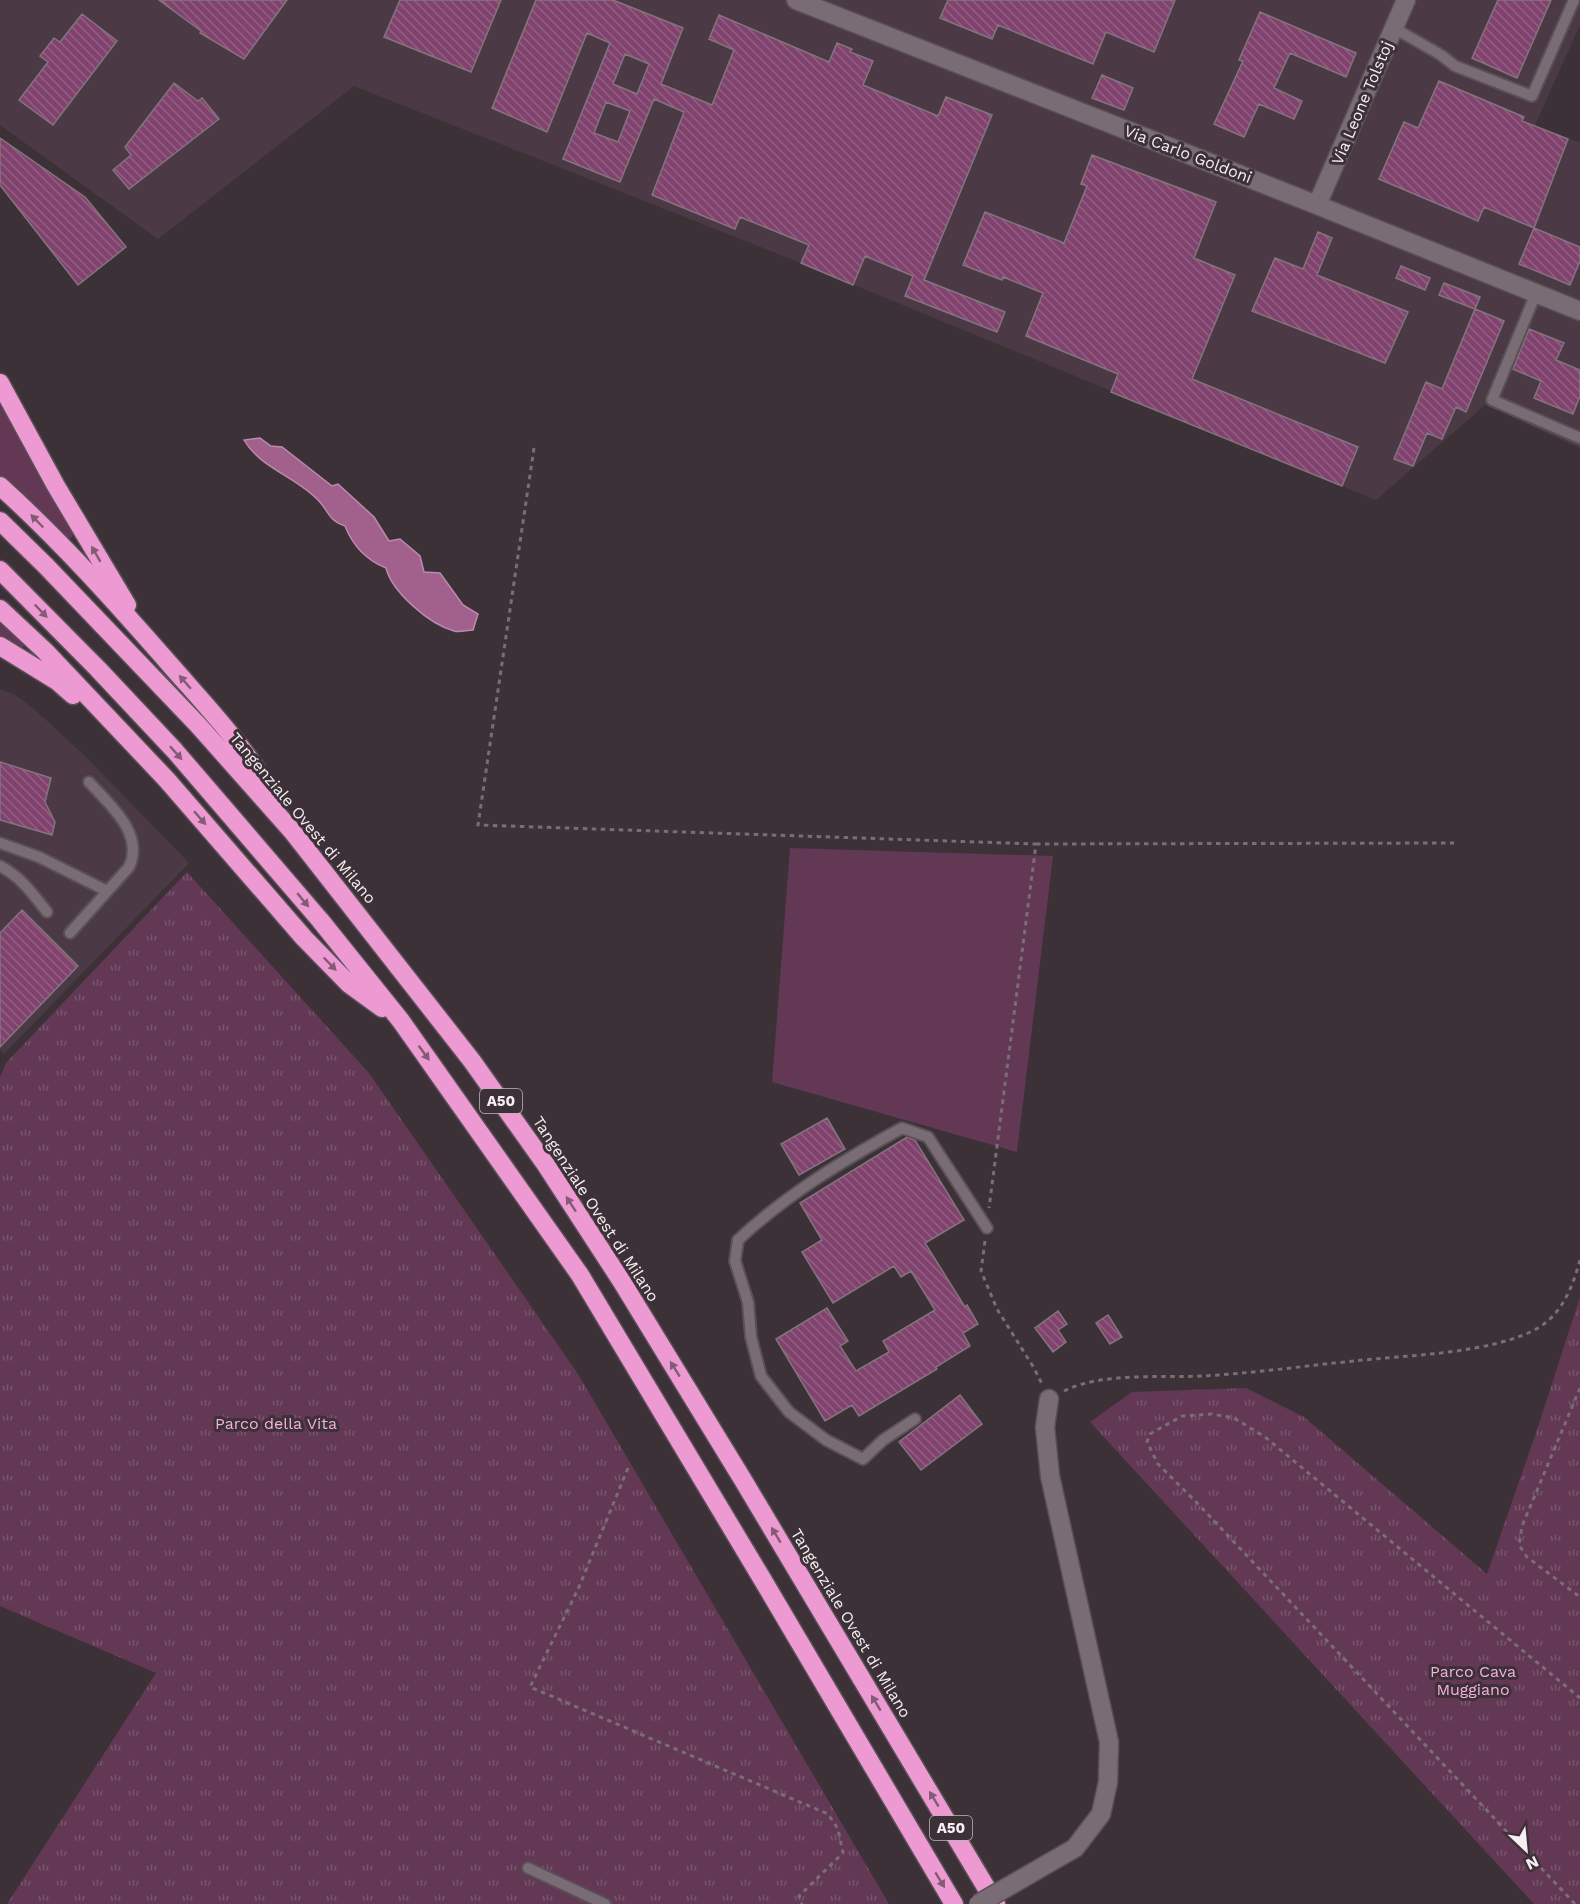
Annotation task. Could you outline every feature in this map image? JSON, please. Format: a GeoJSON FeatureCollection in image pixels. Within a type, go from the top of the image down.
{"type":"FeatureCollection","features":[{"type":"Feature","properties":{"kind":"highway"},"geometry":{"type":"LineString","coordinates":[[0,383],[56,486],[148,640]]}},
{"type":"Feature","properties":{"kind":"highway"},"geometry":{"type":"LineString","coordinates":[[0,486],[48,533],[148,640],[235,739],[270,789],[292,831]]}},
{"type":"Feature","properties":{"kind":"highway","name":"Tangenziale Ovest di Milano"},"geometry":{"type":"LineString","coordinates":[[0,521],[198,725],[292,831],[465,1052],[546,1165],[621,1282],[737,1470],[996,1904]]}},
{"type":"Feature","properties":{"kind":"highway","name":"A50"},"geometry":{"type":"LineString","coordinates":[[0,570],[98,669],[182,760],[320,920],[401,1021],[580,1275],[762,1577],[954,1904]]}},
{"type":"Feature","properties":{"kind":"highway"},"geometry":{"type":"LineString","coordinates":[[0,609],[45,651],[167,780],[304,938],[350,984],[401,1021]]}},
{"type":"Feature","properties":{"kind":"highway"},"geometry":{"type":"LineString","coordinates":[[0,646],[57,681],[167,780]]}},
{"type":"Feature","properties":{"kind":"street","name":"Via Carlo Goldoni"},"geometry":{"type":"LineString","coordinates":[[796,0],[1580,311]]}},
{"type":"Feature","properties":{"kind":"street","name":"Via Leone Tolstoj"},"geometry":{"type":"LineString","coordinates":[[1317,205],[1406,0]]}},
{"type":"Feature","properties":{"kind":"street"},"geometry":{"type":"LineString","coordinates":[[978,1904],[1075,1848],[1101,1814],[1108,1782],[1109,1742],[1050,1476],[1045,1427],[1049,1399]]}},
{"type":"Feature","properties":{"kind":"lane"},"geometry":{"type":"LineString","coordinates":[[1394,28],[1441,55],[1455,66],[1532,96],[1574,0]]}},
{"type":"Feature","properties":{"kind":"lane"},"geometry":{"type":"LineString","coordinates":[[1536,293],[1492,400],[1580,438]]}},
{"type":"Feature","properties":{"kind":"lane"},"geometry":{"type":"LineString","coordinates":[[70,933],[129,867],[133,859],[132,839],[118,814],[89,782]]}},
{"type":"Feature","properties":{"kind":"lane"},"geometry":{"type":"LineString","coordinates":[[0,843],[39,857],[107,891]]}},
{"type":"Feature","properties":{"kind":"lane"},"geometry":{"type":"LineString","coordinates":[[0,866],[25,884],[47,912]]}},
{"type":"Feature","properties":{"kind":"lane"},"geometry":{"type":"LineString","coordinates":[[915,1419],[883,1440],[863,1458],[826,1440],[789,1412],[761,1376],[751,1338],[748,1302],[735,1261],[738,1240],[791,1196],[857,1153],[902,1128],[928,1137],[987,1228]]}},
{"type":"Feature","properties":{"kind":"lane"},"geometry":{"type":"LineString","coordinates":[[528,1868],[605,1904]]}},
{"type":"Feature","properties":{"kind":"path"},"geometry":{"type":"LineString","coordinates":[[534,448],[478,825],[1036,844],[1454,843]]}},
{"type":"Feature","properties":{"kind":"path"},"geometry":{"type":"LineString","coordinates":[[1036,844],[981,1270],[997,1309],[1035,1368],[1049,1399],[1068,1389],[1124,1377],[1205,1376],[1460,1350],[1504,1341],[1538,1328],[1560,1308],[1575,1279],[1580,1260]]}},
{"type":"Feature","properties":{"kind":"path"},"geometry":{"type":"LineString","coordinates":[[1580,1388],[1522,1526],[1520,1545],[1527,1557],[1580,1597]]}},
{"type":"Feature","properties":{"kind":"path"},"geometry":{"type":"LineString","coordinates":[[1575,1904],[1158,1464],[1147,1442],[1150,1434],[1182,1416],[1212,1414],[1234,1418],[1265,1437],[1580,1698]]}},
{"type":"Feature","properties":{"kind":"path"},"geometry":{"type":"LineString","coordinates":[[628,1468],[579,1587],[530,1687],[828,1814],[838,1829],[843,1853],[799,1896],[802,1904]]}},
{"type":"Feature","properties":{"kind":"shaded area"},"geometry":{"type":"Polygon","coordinates":[[[0,0],[1580,0],[1580,25],[1535,125],[1580,143],[1580,448],[1485,405],[1376,500],[801,263],[354,86],[158,239],[0,125],[0,0]]]}},
{"type":"Feature","properties":{"kind":"shaded area"},"geometry":{"type":"Polygon","coordinates":[[[260,438],[271,446],[282,447],[332,486],[338,484],[374,517],[389,541],[400,539],[420,556],[424,572],[440,573],[463,605],[478,614],[473,630],[456,632],[434,622],[413,606],[396,587],[386,568],[372,561],[356,546],[345,526],[332,519],[319,501],[300,485],[259,458],[244,440],[260,438]]]}},
{"type":"Feature","properties":{"kind":"shaded area"},"geometry":{"type":"Polygon","coordinates":[[[0,689],[15,695],[34,709],[86,757],[189,863],[4,1054],[0,1050],[0,689]]]}},
{"type":"Feature","properties":{"kind":"green space"},"geometry":{"type":"Polygon","coordinates":[[[0,396],[75,532],[71,538],[67,539],[0,479],[0,396]]]}},
{"type":"Feature","properties":{"kind":"green space"},"geometry":{"type":"Polygon","coordinates":[[[0,618],[25,646],[18,648],[0,641],[0,618]]]}},
{"type":"Feature","properties":{"kind":"green space"},"geometry":{"type":"Polygon","coordinates":[[[790,848],[1053,856],[1017,1152],[772,1082],[790,848]]]}},
{"type":"Feature","properties":{"kind":"green space","name":"Parco della Vita"},"geometry":{"type":"Polygon","coordinates":[[[187,872],[369,1073],[578,1374],[889,1904],[7,1904],[156,1673],[0,1606],[0,1077],[6,1063],[187,872]]]}},
{"type":"Feature","properties":{"kind":"green space","name":"Parco Cava Muggiano"},"geometry":{"type":"Polygon","coordinates":[[[1580,1297],[1580,1904],[1534,1904],[1090,1422],[1132,1392],[1246,1388],[1304,1417],[1487,1574],[1580,1297]]]}},
{"type":"Feature","properties":{"kind":"building"},"geometry":{"type":"Polygon","coordinates":[[[159,0],[287,0],[244,59],[200,33],[201,31],[159,0]]]}},
{"type":"Feature","properties":{"kind":"building"},"geometry":{"type":"Polygon","coordinates":[[[400,0],[501,0],[471,72],[384,37],[400,0]]]}},
{"type":"Feature","properties":{"kind":"building"},"geometry":{"type":"Polygon","coordinates":[[[536,0],[613,0],[683,28],[661,84],[712,105],[734,50],[709,39],[719,15],[829,62],[837,43],[852,49],[850,52],[873,61],[863,85],[938,116],[946,97],[992,115],[924,280],[1005,312],[997,332],[905,296],[913,276],[865,256],[853,285],[801,263],[809,245],[740,217],[735,229],[652,195],[684,112],[654,99],[620,182],[563,159],[610,43],[587,33],[547,132],[492,108],[536,0]],[[625,54],[613,84],[637,94],[649,64],[625,54]],[[606,102],[594,133],[618,142],[630,111],[606,102]]]}},
{"type":"Feature","properties":{"kind":"building"},"geometry":{"type":"Polygon","coordinates":[[[948,0],[1175,0],[1154,52],[1106,32],[1093,64],[998,25],[992,39],[940,18],[948,0]]]}},
{"type":"Feature","properties":{"kind":"building"},"geometry":{"type":"Polygon","coordinates":[[[1498,0],[1551,0],[1517,78],[1472,58],[1498,0]]]}},
{"type":"Feature","properties":{"kind":"building"},"geometry":{"type":"Polygon","coordinates":[[[1260,12],[1356,53],[1346,77],[1290,53],[1274,88],[1302,101],[1294,119],[1259,104],[1244,137],[1214,124],[1243,61],[1239,60],[1260,12]]]}},
{"type":"Feature","properties":{"kind":"building"},"geometry":{"type":"Polygon","coordinates":[[[82,14],[117,41],[53,125],[19,100],[48,62],[40,56],[54,38],[60,42],[82,14]]]}},
{"type":"Feature","properties":{"kind":"building"},"geometry":{"type":"Polygon","coordinates":[[[1102,75],[1133,88],[1124,110],[1092,98],[1102,75]]]}},
{"type":"Feature","properties":{"kind":"building"},"geometry":{"type":"Polygon","coordinates":[[[1439,81],[1524,117],[1522,121],[1568,139],[1534,228],[1484,207],[1478,221],[1379,179],[1404,122],[1418,128],[1439,81]]]}},
{"type":"Feature","properties":{"kind":"building"},"geometry":{"type":"Polygon","coordinates":[[[174,83],[198,101],[202,98],[219,119],[129,189],[113,170],[131,155],[125,147],[174,83]]]}},
{"type":"Feature","properties":{"kind":"building"},"geometry":{"type":"Polygon","coordinates":[[[0,138],[85,197],[126,247],[78,285],[0,185],[0,138]]]}},
{"type":"Feature","properties":{"kind":"building"},"geometry":{"type":"Polygon","coordinates":[[[1092,155],[1216,202],[1194,258],[1235,275],[1192,379],[1358,447],[1342,486],[1111,392],[1118,374],[1026,336],[1043,293],[1003,277],[1002,280],[963,265],[985,212],[1064,243],[1087,186],[1081,184],[1092,155]]]}},
{"type":"Feature","properties":{"kind":"building"},"geometry":{"type":"Polygon","coordinates":[[[1534,228],[1580,247],[1580,261],[1570,285],[1519,264],[1534,228]]]}},
{"type":"Feature","properties":{"kind":"building"},"geometry":{"type":"Polygon","coordinates":[[[1318,232],[1332,238],[1317,275],[1408,312],[1385,363],[1252,311],[1275,258],[1303,269],[1318,232]]]}},
{"type":"Feature","properties":{"kind":"building"},"geometry":{"type":"Polygon","coordinates":[[[1401,266],[1430,278],[1425,290],[1396,278],[1401,266]]]}},
{"type":"Feature","properties":{"kind":"building"},"geometry":{"type":"Polygon","coordinates":[[[1444,283],[1480,297],[1475,309],[1439,295],[1444,283]]]}},
{"type":"Feature","properties":{"kind":"building"},"geometry":{"type":"Polygon","coordinates":[[[1475,309],[1504,321],[1466,412],[1456,407],[1442,439],[1427,433],[1413,466],[1394,459],[1426,382],[1442,389],[1475,309]]]}},
{"type":"Feature","properties":{"kind":"building"},"geometry":{"type":"Polygon","coordinates":[[[1529,329],[1564,343],[1556,360],[1580,370],[1580,396],[1573,414],[1534,398],[1541,381],[1513,369],[1529,329]]]}},
{"type":"Feature","properties":{"kind":"building"},"geometry":{"type":"Polygon","coordinates":[[[0,762],[51,778],[45,802],[55,822],[52,835],[0,820],[0,762]]]}},
{"type":"Feature","properties":{"kind":"building"},"geometry":{"type":"Polygon","coordinates":[[[22,910],[78,966],[0,1047],[0,933],[22,910]]]}},
{"type":"Feature","properties":{"kind":"building"},"geometry":{"type":"Polygon","coordinates":[[[827,1118],[845,1149],[799,1175],[781,1144],[827,1118]]]}},
{"type":"Feature","properties":{"kind":"building"},"geometry":{"type":"Polygon","coordinates":[[[907,1137],[915,1140],[964,1220],[925,1243],[978,1324],[963,1333],[970,1346],[936,1367],[937,1369],[859,1416],[852,1405],[825,1421],[776,1339],[827,1308],[848,1341],[840,1346],[856,1371],[889,1352],[883,1341],[935,1310],[911,1271],[901,1277],[894,1266],[833,1303],[802,1252],[822,1240],[800,1203],[907,1137]]]}},
{"type":"Feature","properties":{"kind":"building"},"geometry":{"type":"Polygon","coordinates":[[[1058,1311],[1067,1324],[1058,1330],[1066,1342],[1053,1352],[1035,1328],[1058,1311]]]}},
{"type":"Feature","properties":{"kind":"building"},"geometry":{"type":"Polygon","coordinates":[[[1108,1315],[1122,1337],[1110,1344],[1096,1323],[1108,1315]]]}},
{"type":"Feature","properties":{"kind":"building"},"geometry":{"type":"Polygon","coordinates":[[[960,1395],[982,1424],[921,1470],[899,1442],[960,1395]]]}}]}
